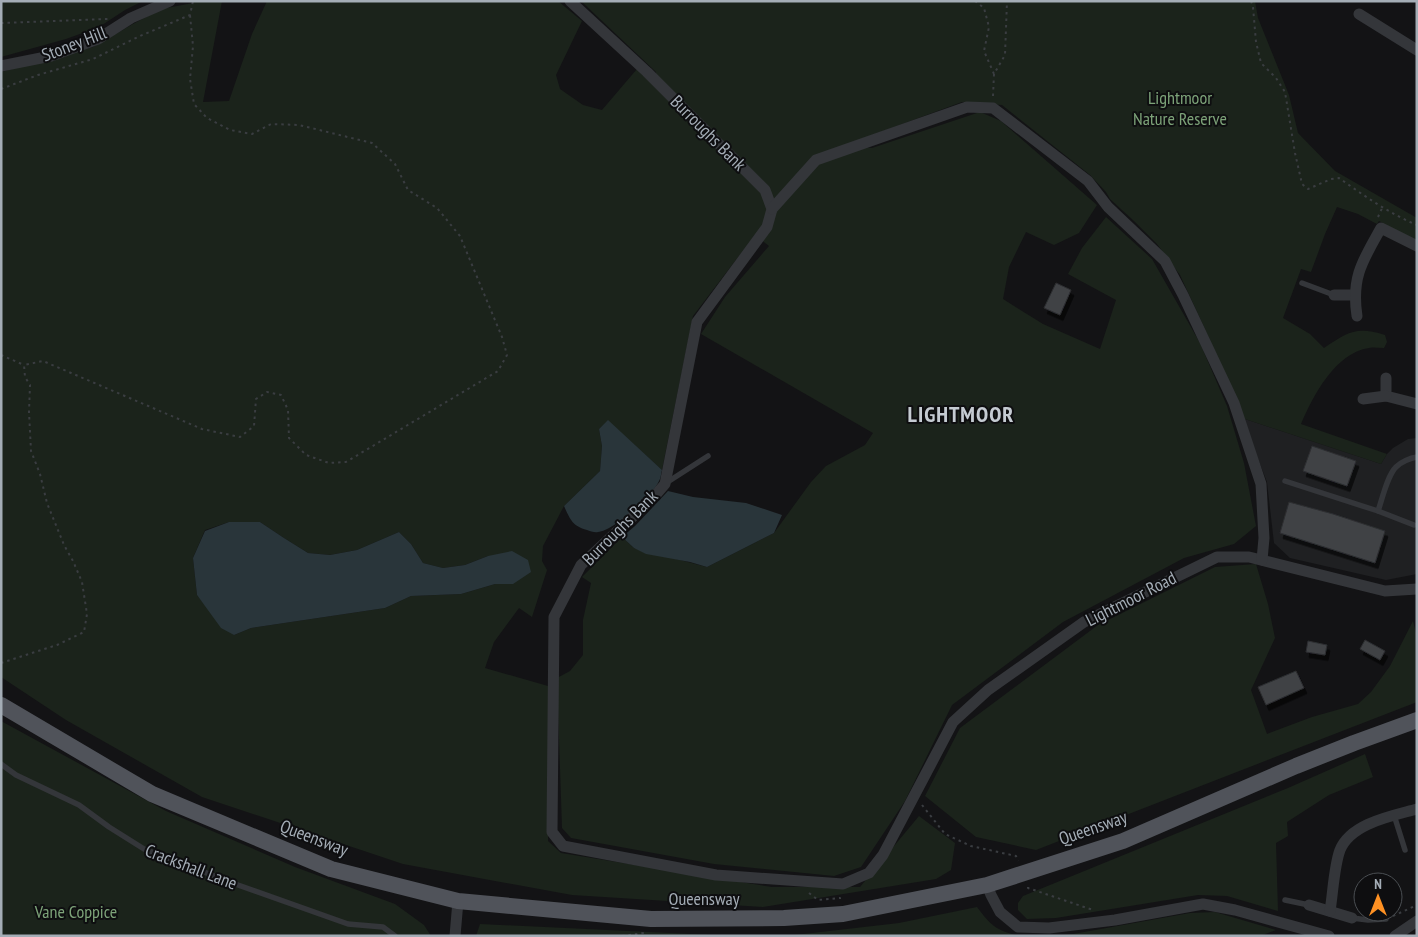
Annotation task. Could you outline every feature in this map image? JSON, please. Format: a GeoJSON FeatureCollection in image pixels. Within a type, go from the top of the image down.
{"type":"FeatureCollection","features":[{"type":"Feature","properties":{"kind":"main road","name":"Queensway"},"geometry":{"type":"LineString","coordinates":[[1,705],[152,794],[331,869],[458,902],[651,919],[784,918],[843,914],[968,890],[1123,841],[1296,766],[1417,720]]}},
{"type":"Feature","properties":{"kind":"street","name":"Stoney Hill"},"geometry":{"type":"LineString","coordinates":[[1,66],[51,56],[98,39],[131,18],[170,1]]}},
{"type":"Feature","properties":{"kind":"street","name":"Burroughs Bank"},"geometry":{"type":"LineString","coordinates":[[570,1],[647,72],[765,190],[772,209],[767,227],[697,322],[665,484],[653,498],[581,565],[554,617],[552,832],[563,846],[716,875],[843,884],[869,872],[883,855],[914,796]]}},
{"type":"Feature","properties":{"kind":"street"},"geometry":{"type":"LineString","coordinates":[[1359,14],[1417,50]]}},
{"type":"Feature","properties":{"kind":"street"},"geometry":{"type":"LineString","coordinates":[[772,209],[816,160],[967,107],[993,108],[1088,181],[1108,207],[1166,261],[1234,403],[1261,484],[1264,538],[1262,560]]}},
{"type":"Feature","properties":{"kind":"street"},"geometry":{"type":"LineString","coordinates":[[1357,316],[1355,295],[1362,263],[1381,228],[1417,246]]}},
{"type":"Feature","properties":{"kind":"street"},"geometry":{"type":"LineString","coordinates":[[1334,295],[1355,295]]}},
{"type":"Feature","properties":{"kind":"street"},"geometry":{"type":"LineString","coordinates":[[1386,378],[1386,396]]}},
{"type":"Feature","properties":{"kind":"street"},"geometry":{"type":"LineString","coordinates":[[1363,399],[1386,396],[1417,404]]}},
{"type":"Feature","properties":{"kind":"street","name":"Lightmoor Road"},"geometry":{"type":"LineString","coordinates":[[914,796],[953,722],[988,690],[1084,622],[1216,557],[1249,557],[1385,591],[1417,589]]}},
{"type":"Feature","properties":{"kind":"street"},"geometry":{"type":"LineString","coordinates":[[1330,911],[1338,858],[1345,841],[1351,834],[1362,828],[1394,815],[1417,809]]}},
{"type":"Feature","properties":{"kind":"street"},"geometry":{"type":"LineString","coordinates":[[987,885],[1000,912],[1018,927],[1049,928],[1115,920],[1203,904],[1235,910],[1329,936]]}},
{"type":"Feature","properties":{"kind":"street"},"geometry":{"type":"LineString","coordinates":[[455,936],[458,902]]}},
{"type":"Feature","properties":{"kind":"street"},"geometry":{"type":"LineString","coordinates":[[1309,904],[1352,918]]}},
{"type":"Feature","properties":{"kind":"street"},"geometry":{"type":"LineString","coordinates":[[1395,936],[1417,921]]}},
{"type":"Feature","properties":{"kind":"lane"},"geometry":{"type":"LineString","coordinates":[[1302,283],[1334,295]]}},
{"type":"Feature","properties":{"kind":"lane"},"geometry":{"type":"LineString","coordinates":[[665,484],[708,456]]}},
{"type":"Feature","properties":{"kind":"lane"},"geometry":{"type":"LineString","coordinates":[[1378,511],[1395,467],[1410,458],[1417,457]]}},
{"type":"Feature","properties":{"kind":"lane"},"geometry":{"type":"LineString","coordinates":[[1284,481],[1378,511],[1414,525]]}},
{"type":"Feature","properties":{"kind":"lane","name":"Crackshall Lane"},"geometry":{"type":"LineString","coordinates":[[1,764],[16,775],[79,805],[144,849],[348,924],[382,927],[395,936]]}},
{"type":"Feature","properties":{"kind":"lane"},"geometry":{"type":"LineString","coordinates":[[1394,815],[1405,850]]}},
{"type":"Feature","properties":{"kind":"lane"},"geometry":{"type":"LineString","coordinates":[[1285,900],[1309,904]]}},
{"type":"Feature","properties":{"kind":"path"},"geometry":{"type":"LineString","coordinates":[[1,355],[24,365],[43,362],[202,429],[240,437],[254,426],[256,400],[267,392],[281,395],[288,410],[289,438],[306,455],[329,463],[346,462],[498,371],[507,355],[502,337],[460,236],[437,208],[408,190],[395,164],[372,143],[299,126],[271,124],[252,134],[230,130],[207,118],[194,104],[190,79],[193,46],[190,15],[193,1]]}},
{"type":"Feature","properties":{"kind":"path"},"geometry":{"type":"LineString","coordinates":[[976,1],[984,8],[989,27],[984,51],[994,74]]}},
{"type":"Feature","properties":{"kind":"path"},"geometry":{"type":"LineString","coordinates":[[993,108],[994,74],[1004,55],[1007,1]]}},
{"type":"Feature","properties":{"kind":"path"},"geometry":{"type":"LineString","coordinates":[[1251,1],[1256,42],[1261,63],[1276,78],[1285,92],[1302,184],[1308,189],[1331,179],[1339,178],[1363,196],[1406,221],[1417,225]]}},
{"type":"Feature","properties":{"kind":"path"},"geometry":{"type":"LineString","coordinates":[[1,89],[38,75],[93,59],[140,36],[190,15]]}},
{"type":"Feature","properties":{"kind":"path"},"geometry":{"type":"LineString","coordinates":[[1,23],[131,18]]}},
{"type":"Feature","properties":{"kind":"path"},"geometry":{"type":"LineString","coordinates":[[1,663],[58,645],[84,632],[87,614],[82,582],[47,503],[40,474],[31,451],[30,385],[25,377],[24,365]]}},
{"type":"Feature","properties":{"kind":"path"},"geometry":{"type":"LineString","coordinates":[[914,796],[945,834],[971,846],[1016,856],[1028,888],[1093,910]]}},
{"type":"Feature","properties":{"kind":"path"},"geometry":{"type":"LineString","coordinates":[[793,880],[818,900],[840,898],[843,914]]}},
{"type":"Feature","properties":{"kind":"path"},"geometry":{"type":"LineString","coordinates":[[1403,911],[1417,905]]}},
{"type":"Feature","properties":{"kind":"shaded area"},"geometry":{"type":"Polygon","coordinates":[[[1242,418],[1381,464],[1393,448],[1408,439],[1417,438],[1417,574],[1386,580],[1290,558],[1274,543],[1267,482],[1242,418]]]}},
{"type":"Feature","properties":{"kind":"shaded area"},"geometry":{"type":"Polygon","coordinates":[[[608,420],[662,470],[660,480],[641,503],[613,526],[595,532],[575,524],[564,506],[600,471],[602,446],[599,429],[608,420]]]}},
{"type":"Feature","properties":{"kind":"shaded area"},"geometry":{"type":"Polygon","coordinates":[[[668,491],[693,497],[746,503],[782,515],[774,533],[707,567],[646,554],[634,548],[622,537],[668,491]]]}},
{"type":"Feature","properties":{"kind":"shaded area"},"geometry":{"type":"Polygon","coordinates":[[[229,522],[260,522],[308,553],[330,555],[357,550],[399,532],[411,544],[423,563],[443,568],[465,565],[488,556],[512,551],[528,560],[531,572],[513,584],[495,584],[461,594],[411,596],[385,608],[251,628],[234,635],[221,628],[197,595],[193,558],[205,531],[229,522]]]}},
{"type":"Feature","properties":{"kind":"green space"},"geometry":{"type":"Polygon","coordinates":[[[1,1],[143,1],[99,27],[66,39],[1,57],[1,1]]]}},
{"type":"Feature","properties":{"kind":"green space","name":"Lightmoor Nature Reserve"},"geometry":{"type":"Polygon","coordinates":[[[195,1],[222,1],[203,102],[229,101],[252,34],[267,1],[558,1],[582,21],[556,75],[560,89],[583,105],[602,110],[637,69],[654,86],[656,72],[581,1],[1255,1],[1258,18],[1289,95],[1298,133],[1335,171],[1417,218],[1417,241],[1379,221],[1377,224],[1358,214],[1337,207],[1311,272],[1301,269],[1283,318],[1310,334],[1324,348],[1346,334],[1353,332],[1367,331],[1385,335],[1387,342],[1384,348],[1371,348],[1357,352],[1346,358],[1336,367],[1319,389],[1301,424],[1387,454],[1381,464],[1242,418],[1210,340],[1180,275],[1157,244],[1110,199],[1090,175],[1002,105],[962,102],[856,141],[850,146],[872,148],[980,112],[1001,121],[1097,205],[1079,233],[1054,245],[1026,232],[1009,267],[1003,299],[1043,324],[1100,349],[1116,300],[1068,274],[1082,248],[1106,217],[1152,259],[1200,343],[1227,406],[1244,463],[1256,526],[1234,544],[1184,558],[1063,622],[952,705],[905,801],[861,867],[834,876],[714,864],[571,838],[562,828],[557,678],[570,671],[583,655],[583,620],[591,583],[582,577],[622,537],[634,548],[707,567],[774,533],[811,482],[826,466],[865,445],[873,433],[701,334],[725,297],[769,246],[755,235],[693,316],[662,470],[608,421],[599,429],[602,446],[600,471],[564,506],[543,546],[542,561],[547,570],[532,617],[519,608],[494,642],[485,668],[548,686],[548,841],[561,853],[772,887],[860,887],[919,816],[955,843],[951,870],[936,879],[763,907],[572,895],[403,864],[202,797],[66,720],[1,677],[1,72],[93,47],[161,9],[195,1]],[[229,522],[205,530],[193,558],[197,595],[234,635],[251,628],[385,608],[411,596],[461,594],[495,584],[513,584],[488,556],[465,565],[443,568],[423,563],[411,544],[399,532],[357,550],[330,555],[308,553],[260,522],[229,522]]]}},
{"type":"Feature","properties":{"kind":"green space"},"geometry":{"type":"Polygon","coordinates":[[[1256,564],[1268,604],[1275,638],[1251,690],[1267,734],[1312,717],[1358,704],[1371,692],[1390,666],[1413,621],[1417,637],[1417,702],[1036,850],[976,837],[925,796],[960,728],[1098,625],[1215,567],[1256,564]]]}},
{"type":"Feature","properties":{"kind":"green space","name":"Vane Coppice"},"geometry":{"type":"Polygon","coordinates":[[[1,721],[166,811],[295,867],[395,904],[424,925],[431,936],[1,936],[1,721]]]}},
{"type":"Feature","properties":{"kind":"green space"},"geometry":{"type":"Polygon","coordinates":[[[1365,754],[1373,777],[1329,795],[1287,822],[1288,836],[1276,843],[1278,911],[1227,896],[1198,895],[1056,918],[1027,919],[1018,910],[1018,903],[1023,896],[1288,788],[1365,754]]]}},
{"type":"Feature","properties":{"kind":"green space"},"geometry":{"type":"Polygon","coordinates":[[[977,907],[986,919],[995,926],[1005,932],[1019,936],[786,936],[899,923],[977,907]]]}},
{"type":"Feature","properties":{"kind":"green space"},"geometry":{"type":"Polygon","coordinates":[[[1215,912],[1276,930],[1260,936],[1054,936],[1190,913],[1215,912]]]}},
{"type":"Feature","properties":{"kind":"green space"},"geometry":{"type":"Polygon","coordinates":[[[480,924],[733,936],[476,936],[480,924]]]}},
{"type":"Feature","properties":{"kind":"building"},"geometry":{"type":"Polygon","coordinates":[[[1056,283],[1071,290],[1060,315],[1044,308],[1056,283]]]}},
{"type":"Feature","properties":{"kind":"building"},"geometry":{"type":"Polygon","coordinates":[[[1312,446],[1356,461],[1347,486],[1303,471],[1312,446]]]}},
{"type":"Feature","properties":{"kind":"building"},"geometry":{"type":"Polygon","coordinates":[[[1289,502],[1385,531],[1375,563],[1280,533],[1289,502]]]}},
{"type":"Feature","properties":{"kind":"building"},"geometry":{"type":"Polygon","coordinates":[[[1365,640],[1385,651],[1380,660],[1360,649],[1365,640]]]}},
{"type":"Feature","properties":{"kind":"building"},"geometry":{"type":"Polygon","coordinates":[[[1308,641],[1327,645],[1325,655],[1306,652],[1308,641]]]}},
{"type":"Feature","properties":{"kind":"building"},"geometry":{"type":"Polygon","coordinates":[[[1296,671],[1304,688],[1266,705],[1258,687],[1296,671]]]}},
{"type":"Feature","properties":{"kind":"district","name":"LIGHTMOOR"},"geometry":{"type":"Point","coordinates":[961,414]}}]}
